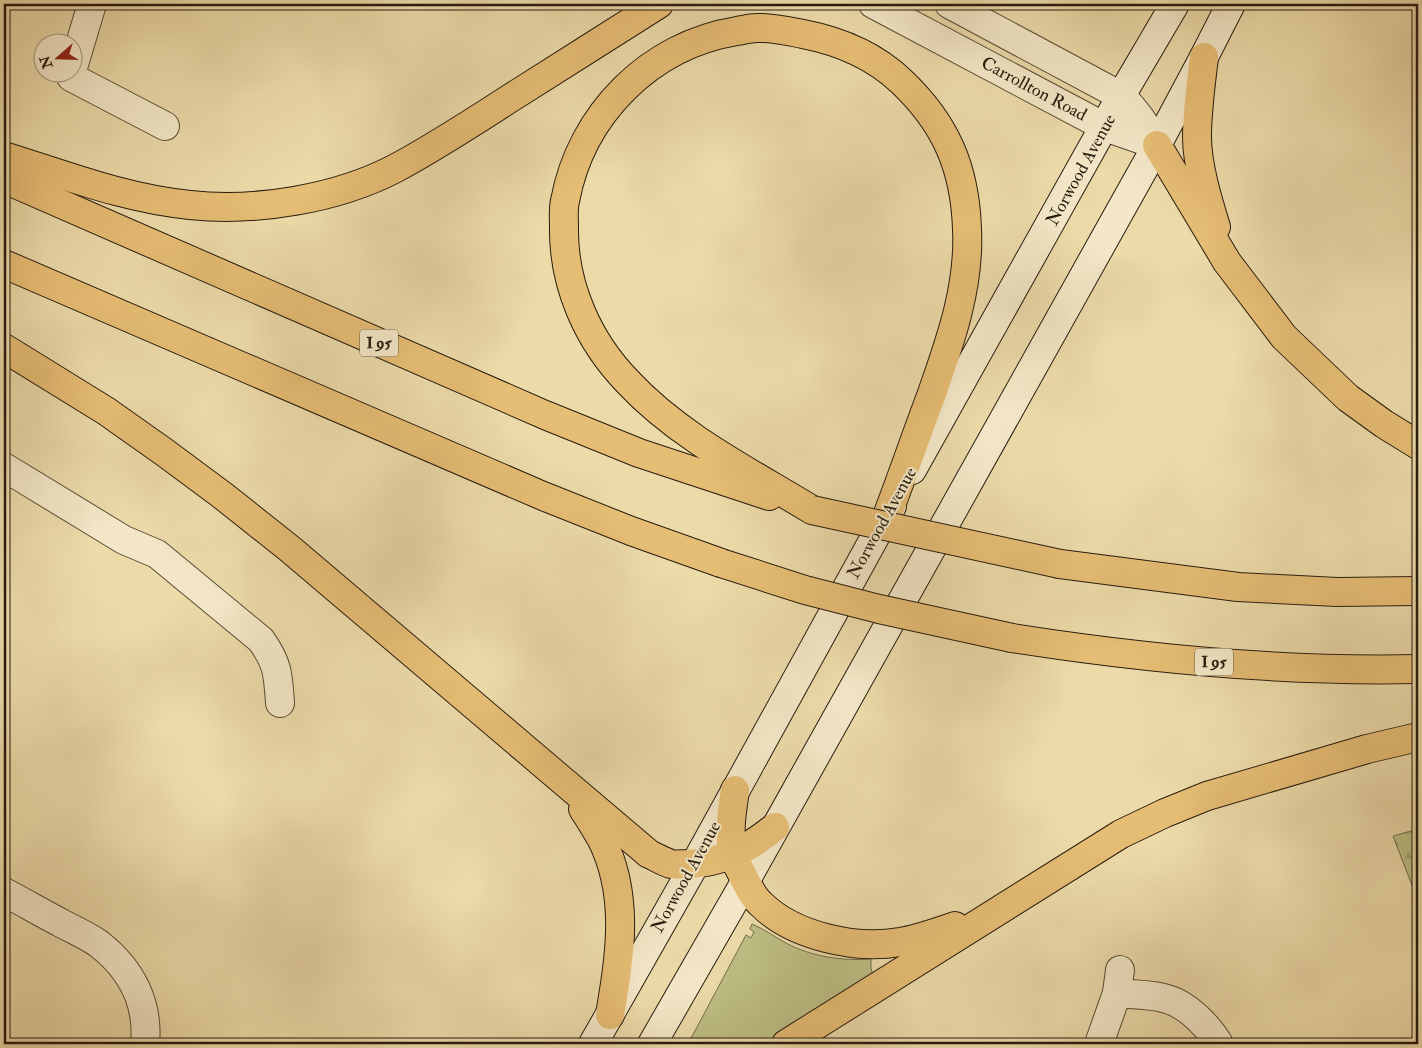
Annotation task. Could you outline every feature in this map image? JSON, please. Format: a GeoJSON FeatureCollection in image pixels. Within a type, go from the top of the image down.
{"type":"FeatureCollection","features":[{"type":"Feature","properties":{"kind":"highway"},"geometry":{"type":"LineString","coordinates":[[4,156],[111,190],[190,205],[268,204],[310,198],[353,186],[402,164],[435,146],[659,4]]}},
{"type":"Feature","properties":{"kind":"highway"},"geometry":{"type":"LineString","coordinates":[[762,487],[662,414],[627,382],[603,351],[583,318],[569,281],[564,239],[565,202],[576,164],[591,131],[616,96],[651,64],[685,46],[720,34],[757,28],[791,31],[825,38],[860,52],[891,72],[916,96],[940,127],[957,164],[964,196],[968,231],[966,270],[959,307],[948,347],[890,508]]}},
{"type":"Feature","properties":{"kind":"highway"},"geometry":{"type":"LineString","coordinates":[[1204,57],[1198,107],[1197,139],[1209,200],[1227,262]]}},
{"type":"Feature","properties":{"kind":"highway"},"geometry":{"type":"LineString","coordinates":[[1157,145],[1227,262],[1284,337],[1316,369],[1356,403],[1384,424],[1418,445]]}},
{"type":"Feature","properties":{"kind":"highway","name":"I 95"},"geometry":{"type":"LineString","coordinates":[[4,179],[545,415],[639,453],[762,487],[812,510],[1060,564],[1238,587],[1337,592],[1418,591]]}},
{"type":"Feature","properties":{"kind":"highway","name":"I 95"},"geometry":{"type":"LineString","coordinates":[[4,264],[543,496],[630,531],[805,590],[1012,638],[1085,650],[1190,661],[1281,667],[1418,669]]}},
{"type":"Feature","properties":{"kind":"highway"},"geometry":{"type":"LineString","coordinates":[[4,348],[106,411],[164,452],[290,549],[649,854],[671,864],[695,864],[715,860],[753,844],[775,827]]}},
{"type":"Feature","properties":{"kind":"highway"},"geometry":{"type":"LineString","coordinates":[[786,1044],[1121,834],[1207,796],[1256,780],[1418,737]]}},
{"type":"Feature","properties":{"kind":"highway"},"geometry":{"type":"LineString","coordinates":[[572,790],[601,839],[614,873],[620,910],[620,959],[610,1015]]}},
{"type":"Feature","properties":{"kind":"highway"},"geometry":{"type":"LineString","coordinates":[[735,790],[731,826],[733,854],[745,882],[760,904],[784,921],[807,933],[838,941],[867,944],[899,942],[934,933],[994,913]]}},
{"type":"Feature","properties":{"kind":"main road"},"geometry":{"type":"LineString","coordinates":[[82,39],[92,4]]}},
{"type":"Feature","properties":{"kind":"main road","name":"Carrollton Road"},"geometry":{"type":"LineString","coordinates":[[873,4],[1105,127],[1157,145]]}},
{"type":"Feature","properties":{"kind":"main road","name":"Carrollton Road"},"geometry":{"type":"LineString","coordinates":[[949,4],[1121,96],[1135,108],[1157,145]]}},
{"type":"Feature","properties":{"kind":"main road","name":"Norwood Avenue"},"geometry":{"type":"LineString","coordinates":[[593,1044],[695,864],[890,508],[1121,96],[1176,4]]}},
{"type":"Feature","properties":{"kind":"main road"},"geometry":{"type":"LineString","coordinates":[[652,1044],[745,882],[1157,145],[1231,4]]}},
{"type":"Feature","properties":{"kind":"main road"},"geometry":{"type":"LineString","coordinates":[[82,80],[165,126]]}},
{"type":"Feature","properties":{"kind":"main road"},"geometry":{"type":"LineString","coordinates":[[4,466],[124,540],[157,554],[261,640],[272,656],[278,678],[280,703]]}},
{"type":"Feature","properties":{"kind":"main road"},"geometry":{"type":"LineString","coordinates":[[4,892],[97,943],[116,960],[133,982],[144,1008],[145,1044]]}},
{"type":"Feature","properties":{"kind":"main road"},"geometry":{"type":"LineString","coordinates":[[1099,1044],[1119,981],[1168,999],[1194,1014],[1219,1044]]}},
{"type":"Feature","properties":{"kind":"green space"},"geometry":{"type":"Polygon","coordinates":[[[1418,829],[1418,901],[1393,836],[1418,829]]]}},
{"type":"Feature","properties":{"kind":"green space"},"geometry":{"type":"Polygon","coordinates":[[[752,924],[806,952],[839,959],[871,959],[871,969],[874,978],[769,1044],[688,1044],[746,935],[751,938],[754,932],[750,929],[752,924]]]}}]}
